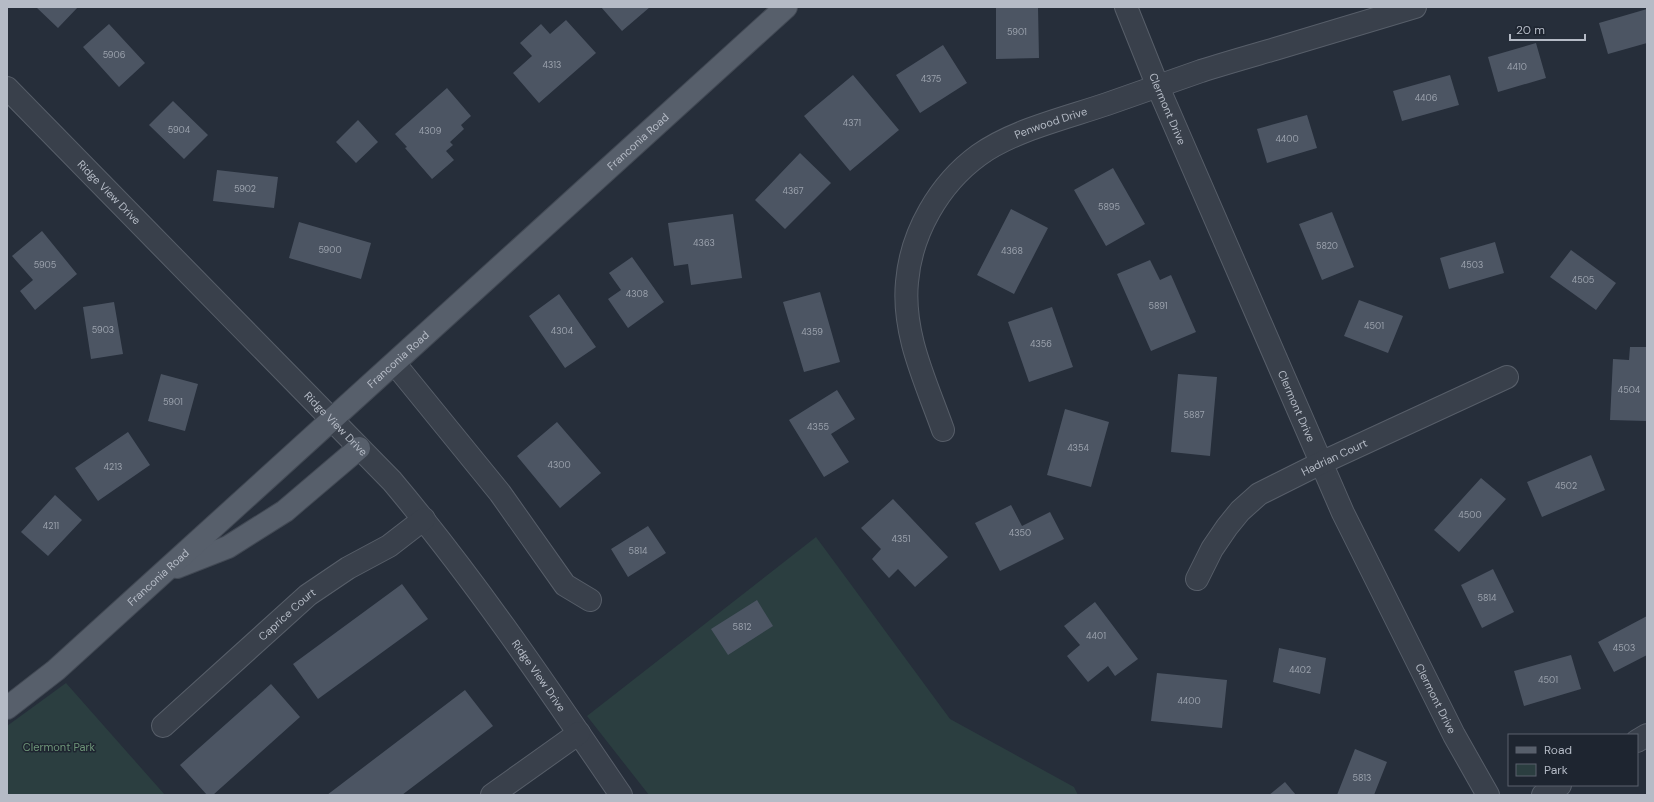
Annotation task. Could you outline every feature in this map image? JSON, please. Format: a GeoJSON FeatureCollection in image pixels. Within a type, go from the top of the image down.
{"type":"FeatureCollection","features":[{"type":"Feature","properties":{"kind":"main road","name":"Franconia Road"},"geometry":{"type":"LineString","coordinates":[[7,708],[56,670],[786,7]]}},
{"type":"Feature","properties":{"kind":"main road"},"geometry":{"type":"LineString","coordinates":[[165,571],[228,547],[285,511],[359,448]]}},
{"type":"Feature","properties":{"kind":"street","name":"Clermont Drive"},"geometry":{"type":"LineString","coordinates":[[1126,7],[1158,87],[1343,513],[1451,728],[1488,795]]}},
{"type":"Feature","properties":{"kind":"street","name":"Penwood Drive"},"geometry":{"type":"LineString","coordinates":[[943,430],[912,345],[906,309],[907,282],[912,255],[920,229],[933,205],[946,186],[962,170],[979,155],[999,143],[1015,136],[1158,87],[1202,70],[1415,7]]}},
{"type":"Feature","properties":{"kind":"street","name":"Ridge View Drive"},"geometry":{"type":"LineString","coordinates":[[7,88],[392,481],[424,519],[498,616],[621,795]]}},
{"type":"Feature","properties":{"kind":"street"},"geometry":{"type":"LineString","coordinates":[[394,364],[500,493],[565,585],[590,600]]}},
{"type":"Feature","properties":{"kind":"street","name":"Hadrian Court"},"geometry":{"type":"LineString","coordinates":[[1197,579],[1212,549],[1240,511],[1259,494],[1321,463],[1507,378]]}},
{"type":"Feature","properties":{"kind":"street","name":"Caprice Court"},"geometry":{"type":"LineString","coordinates":[[163,726],[308,596],[348,568],[389,546],[424,519]]}},
{"type":"Feature","properties":{"kind":"street"},"geometry":{"type":"LineString","coordinates":[[492,795],[579,733]]}},
{"type":"Feature","properties":{"kind":"street"},"geometry":{"type":"LineString","coordinates":[[1638,740],[1647,735]]}},
{"type":"Feature","properties":{"kind":"street"},"geometry":{"type":"LineString","coordinates":[[1543,795],[1558,786]]}},
{"type":"Feature","properties":{"kind":"green space"},"geometry":{"type":"Polygon","coordinates":[[[816,537],[950,719],[1074,787],[1078,795],[649,795],[587,716],[816,537]]]}},
{"type":"Feature","properties":{"kind":"green space","name":"Clermont Park"},"geometry":{"type":"Polygon","coordinates":[[[66,683],[165,795],[7,795],[7,726],[66,683]]]}},
{"type":"Feature","properties":{"kind":"building"},"geometry":{"type":"Polygon","coordinates":[[[36,7],[78,7],[58,28],[36,7]]]}},
{"type":"Feature","properties":{"kind":"building"},"geometry":{"type":"Polygon","coordinates":[[[601,7],[650,7],[622,31],[601,7]]]}},
{"type":"Feature","properties":{"kind":"building"},"geometry":{"type":"Polygon","coordinates":[[[996,7],[1038,7],[1039,58],[996,59],[996,7]]]}},
{"type":"Feature","properties":{"kind":"building"},"geometry":{"type":"Polygon","coordinates":[[[1647,9],[1647,43],[1608,54],[1599,23],[1647,9]]]}},
{"type":"Feature","properties":{"kind":"building"},"geometry":{"type":"Polygon","coordinates":[[[566,20],[596,53],[539,103],[513,73],[532,56],[520,43],[541,24],[550,34],[566,20]]]}},
{"type":"Feature","properties":{"kind":"building"},"geometry":{"type":"Polygon","coordinates":[[[109,24],[145,63],[119,87],[83,47],[109,24]]]}},
{"type":"Feature","properties":{"kind":"building"},"geometry":{"type":"Polygon","coordinates":[[[1536,43],[1546,78],[1498,92],[1488,57],[1536,43]]]}},
{"type":"Feature","properties":{"kind":"building"},"geometry":{"type":"Polygon","coordinates":[[[943,45],[967,83],[920,113],[896,75],[943,45]]]}},
{"type":"Feature","properties":{"kind":"building"},"geometry":{"type":"Polygon","coordinates":[[[853,75],[899,130],[850,171],[804,116],[853,75]]]}},
{"type":"Feature","properties":{"kind":"building"},"geometry":{"type":"Polygon","coordinates":[[[1450,75],[1459,105],[1402,121],[1393,91],[1450,75]]]}},
{"type":"Feature","properties":{"kind":"building"},"geometry":{"type":"Polygon","coordinates":[[[447,88],[471,116],[461,125],[464,129],[450,142],[453,145],[446,151],[454,160],[432,179],[395,134],[447,88]]]}},
{"type":"Feature","properties":{"kind":"building"},"geometry":{"type":"Polygon","coordinates":[[[173,101],[208,135],[184,159],[149,125],[173,101]]]}},
{"type":"Feature","properties":{"kind":"building"},"geometry":{"type":"Polygon","coordinates":[[[1307,115],[1317,148],[1267,163],[1257,129],[1307,115]]]}},
{"type":"Feature","properties":{"kind":"building"},"geometry":{"type":"Polygon","coordinates":[[[358,120],[378,142],[356,163],[336,142],[358,120]]]}},
{"type":"Feature","properties":{"kind":"building"},"geometry":{"type":"Polygon","coordinates":[[[800,153],[831,183],[785,229],[755,200],[800,153]]]}},
{"type":"Feature","properties":{"kind":"building"},"geometry":{"type":"Polygon","coordinates":[[[1113,168],[1145,224],[1106,246],[1074,190],[1113,168]]]}},
{"type":"Feature","properties":{"kind":"building"},"geometry":{"type":"Polygon","coordinates":[[[217,170],[278,177],[274,208],[213,201],[217,170]]]}},
{"type":"Feature","properties":{"kind":"building"},"geometry":{"type":"Polygon","coordinates":[[[1011,209],[1048,228],[1014,294],[977,275],[1011,209]]]}},
{"type":"Feature","properties":{"kind":"building"},"geometry":{"type":"Polygon","coordinates":[[[1332,212],[1354,267],[1322,280],[1299,224],[1332,212]]]}},
{"type":"Feature","properties":{"kind":"building"},"geometry":{"type":"Polygon","coordinates":[[[733,214],[742,278],[691,285],[688,264],[674,266],[668,223],[733,214]]]}},
{"type":"Feature","properties":{"kind":"building"},"geometry":{"type":"Polygon","coordinates":[[[299,222],[371,243],[361,279],[289,258],[299,222]]]}},
{"type":"Feature","properties":{"kind":"building"},"geometry":{"type":"Polygon","coordinates":[[[42,231],[77,274],[35,310],[20,291],[33,280],[12,256],[42,231]]]}},
{"type":"Feature","properties":{"kind":"building"},"geometry":{"type":"Polygon","coordinates":[[[1495,242],[1504,273],[1449,289],[1440,258],[1495,242]]]}},
{"type":"Feature","properties":{"kind":"building"},"geometry":{"type":"Polygon","coordinates":[[[1571,250],[1616,283],[1596,310],[1550,277],[1571,250]]]}},
{"type":"Feature","properties":{"kind":"building"},"geometry":{"type":"Polygon","coordinates":[[[632,257],[664,302],[628,328],[608,299],[621,290],[609,273],[632,257]]]}},
{"type":"Feature","properties":{"kind":"building"},"geometry":{"type":"Polygon","coordinates":[[[1150,260],[1160,280],[1171,275],[1196,332],[1151,351],[1117,274],[1150,260]]]}},
{"type":"Feature","properties":{"kind":"building"},"geometry":{"type":"Polygon","coordinates":[[[820,292],[840,362],[804,372],[783,302],[820,292]]]}},
{"type":"Feature","properties":{"kind":"building"},"geometry":{"type":"Polygon","coordinates":[[[559,294],[596,347],[565,368],[529,316],[559,294]]]}},
{"type":"Feature","properties":{"kind":"building"},"geometry":{"type":"Polygon","coordinates":[[[1359,300],[1403,316],[1388,353],[1344,336],[1359,300]]]}},
{"type":"Feature","properties":{"kind":"building"},"geometry":{"type":"Polygon","coordinates":[[[114,302],[123,354],[91,359],[83,307],[114,302]]]}},
{"type":"Feature","properties":{"kind":"building"},"geometry":{"type":"Polygon","coordinates":[[[1052,307],[1073,367],[1029,382],[1008,322],[1052,307]]]}},
{"type":"Feature","properties":{"kind":"building"},"geometry":{"type":"Polygon","coordinates":[[[1630,347],[1647,347],[1647,421],[1610,420],[1613,359],[1629,360],[1630,347]]]}},
{"type":"Feature","properties":{"kind":"building"},"geometry":{"type":"Polygon","coordinates":[[[161,374],[198,384],[185,431],[148,421],[161,374]]]}},
{"type":"Feature","properties":{"kind":"building"},"geometry":{"type":"Polygon","coordinates":[[[1178,374],[1217,377],[1210,456],[1171,452],[1178,374]]]}},
{"type":"Feature","properties":{"kind":"building"},"geometry":{"type":"Polygon","coordinates":[[[837,390],[855,419],[831,434],[849,462],[824,477],[789,420],[837,390]]]}},
{"type":"Feature","properties":{"kind":"building"},"geometry":{"type":"Polygon","coordinates":[[[1065,409],[1109,422],[1091,487],[1047,475],[1065,409]]]}},
{"type":"Feature","properties":{"kind":"building"},"geometry":{"type":"Polygon","coordinates":[[[557,422],[601,473],[560,508],[517,456],[557,422]]]}},
{"type":"Feature","properties":{"kind":"building"},"geometry":{"type":"Polygon","coordinates":[[[128,432],[150,465],[98,501],[75,468],[128,432]]]}},
{"type":"Feature","properties":{"kind":"building"},"geometry":{"type":"Polygon","coordinates":[[[1591,455],[1605,490],[1542,517],[1527,482],[1591,455]]]}},
{"type":"Feature","properties":{"kind":"building"},"geometry":{"type":"Polygon","coordinates":[[[1481,478],[1506,499],[1459,552],[1434,530],[1481,478]]]}},
{"type":"Feature","properties":{"kind":"building"},"geometry":{"type":"Polygon","coordinates":[[[55,495],[82,520],[48,556],[21,532],[55,495]]]}},
{"type":"Feature","properties":{"kind":"building"},"geometry":{"type":"Polygon","coordinates":[[[893,499],[948,557],[915,587],[898,569],[889,578],[872,559],[881,549],[861,528],[893,499]]]}},
{"type":"Feature","properties":{"kind":"building"},"geometry":{"type":"Polygon","coordinates":[[[1011,505],[1022,526],[1050,512],[1064,539],[1000,571],[975,523],[1011,505]]]}},
{"type":"Feature","properties":{"kind":"building"},"geometry":{"type":"Polygon","coordinates":[[[648,526],[666,553],[628,577],[611,549],[648,526]]]}},
{"type":"Feature","properties":{"kind":"building"},"geometry":{"type":"Polygon","coordinates":[[[1493,569],[1514,612],[1482,628],[1461,585],[1493,569]]]}},
{"type":"Feature","properties":{"kind":"building"},"geometry":{"type":"Polygon","coordinates":[[[402,584],[428,619],[318,699],[293,664],[402,584]]]}},
{"type":"Feature","properties":{"kind":"building"},"geometry":{"type":"Polygon","coordinates":[[[757,600],[773,626],[728,655],[711,629],[757,600]]]}},
{"type":"Feature","properties":{"kind":"building"},"geometry":{"type":"Polygon","coordinates":[[[1095,602],[1138,659],[1115,676],[1108,666],[1088,682],[1067,656],[1080,645],[1064,626],[1095,602]]]}},
{"type":"Feature","properties":{"kind":"building"},"geometry":{"type":"Polygon","coordinates":[[[1647,616],[1647,655],[1614,672],[1598,642],[1647,616]]]}},
{"type":"Feature","properties":{"kind":"building"},"geometry":{"type":"Polygon","coordinates":[[[1279,648],[1326,658],[1320,694],[1273,682],[1279,648]]]}},
{"type":"Feature","properties":{"kind":"building"},"geometry":{"type":"Polygon","coordinates":[[[1571,655],[1581,689],[1524,706],[1514,671],[1571,655]]]}},
{"type":"Feature","properties":{"kind":"building"},"geometry":{"type":"Polygon","coordinates":[[[1157,673],[1227,680],[1222,728],[1151,721],[1157,673]]]}},
{"type":"Feature","properties":{"kind":"building"},"geometry":{"type":"Polygon","coordinates":[[[271,684],[300,717],[213,795],[207,795],[180,765],[271,684]]]}},
{"type":"Feature","properties":{"kind":"building"},"geometry":{"type":"Polygon","coordinates":[[[465,690],[493,726],[402,795],[327,795],[465,690]]]}},
{"type":"Feature","properties":{"kind":"building"},"geometry":{"type":"Polygon","coordinates":[[[1355,749],[1387,762],[1374,795],[1337,795],[1355,749]]]}},
{"type":"Feature","properties":{"kind":"building"},"geometry":{"type":"Polygon","coordinates":[[[1285,782],[1296,795],[1269,795],[1285,782]]]}}]}
